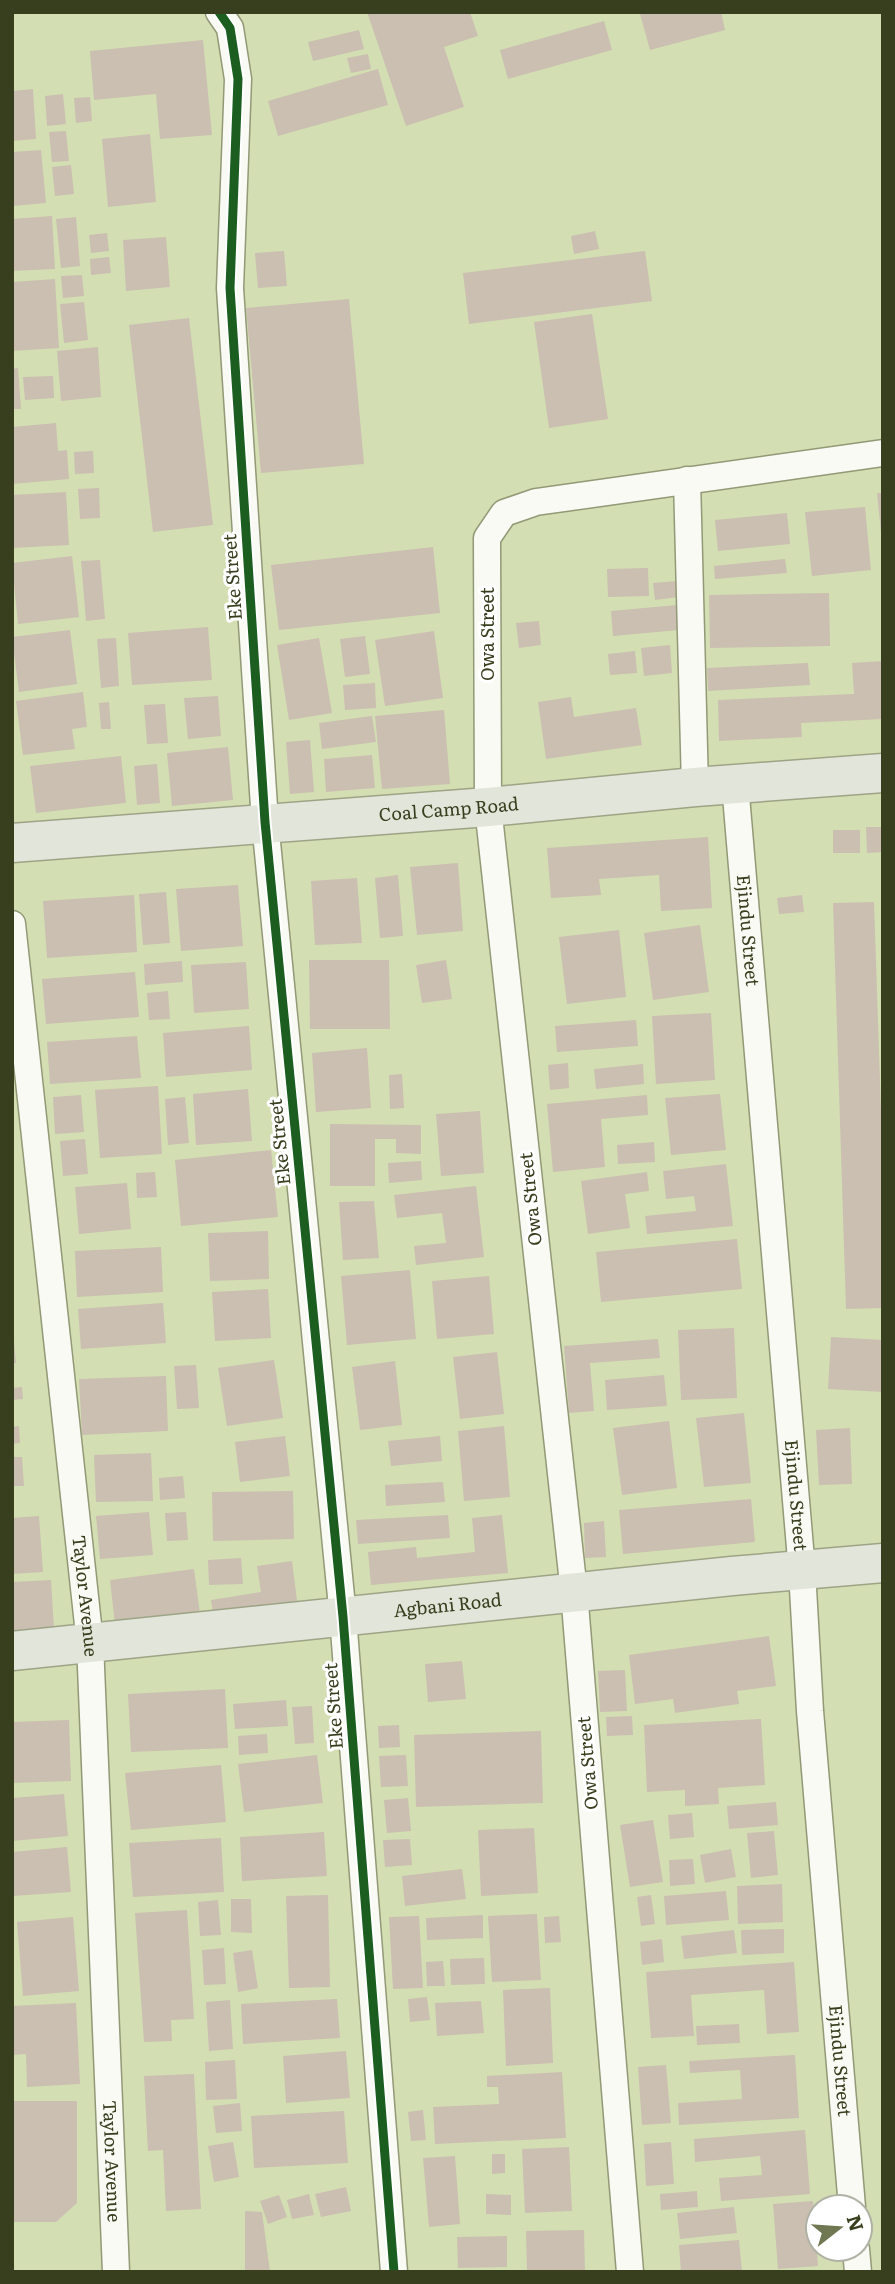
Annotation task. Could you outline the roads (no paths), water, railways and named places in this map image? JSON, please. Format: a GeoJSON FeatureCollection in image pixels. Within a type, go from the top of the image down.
{"type":"FeatureCollection","features":[{"type":"Feature","properties":{"kind":"main road","name":"Coal Camp Road"},"geometry":{"type":"LineString","coordinates":[[12,843],[488,807],[695,787],[883,773]]}},
{"type":"Feature","properties":{"kind":"main road","name":"Agbani Road"},"geometry":{"type":"LineString","coordinates":[[12,1651],[732,1576],[883,1563]]}},
{"type":"Feature","properties":{"kind":"street","name":"Eke Street"},"geometry":{"type":"LineString","coordinates":[[219,12],[230,28],[238,79],[230,288],[265,822],[343,1616],[394,2272]]}},
{"type":"Feature","properties":{"kind":"street","name":"Owa Street"},"geometry":{"type":"LineString","coordinates":[[630,2272],[574,1592],[488,807],[487,538],[505,513],[536,502],[883,453]]}},
{"type":"Feature","properties":{"kind":"street"},"geometry":{"type":"LineString","coordinates":[[687,481],[695,787]]}},
{"type":"Feature","properties":{"kind":"street","name":"Ejindu Street"},"geometry":{"type":"LineString","coordinates":[[735,784],[802,1571],[810,1710],[851,2193]]}},
{"type":"Feature","properties":{"kind":"street","name":"Taylor Avenue"},"geometry":{"type":"LineString","coordinates":[[12,924],[90,1643],[116,2272]]}}]}
